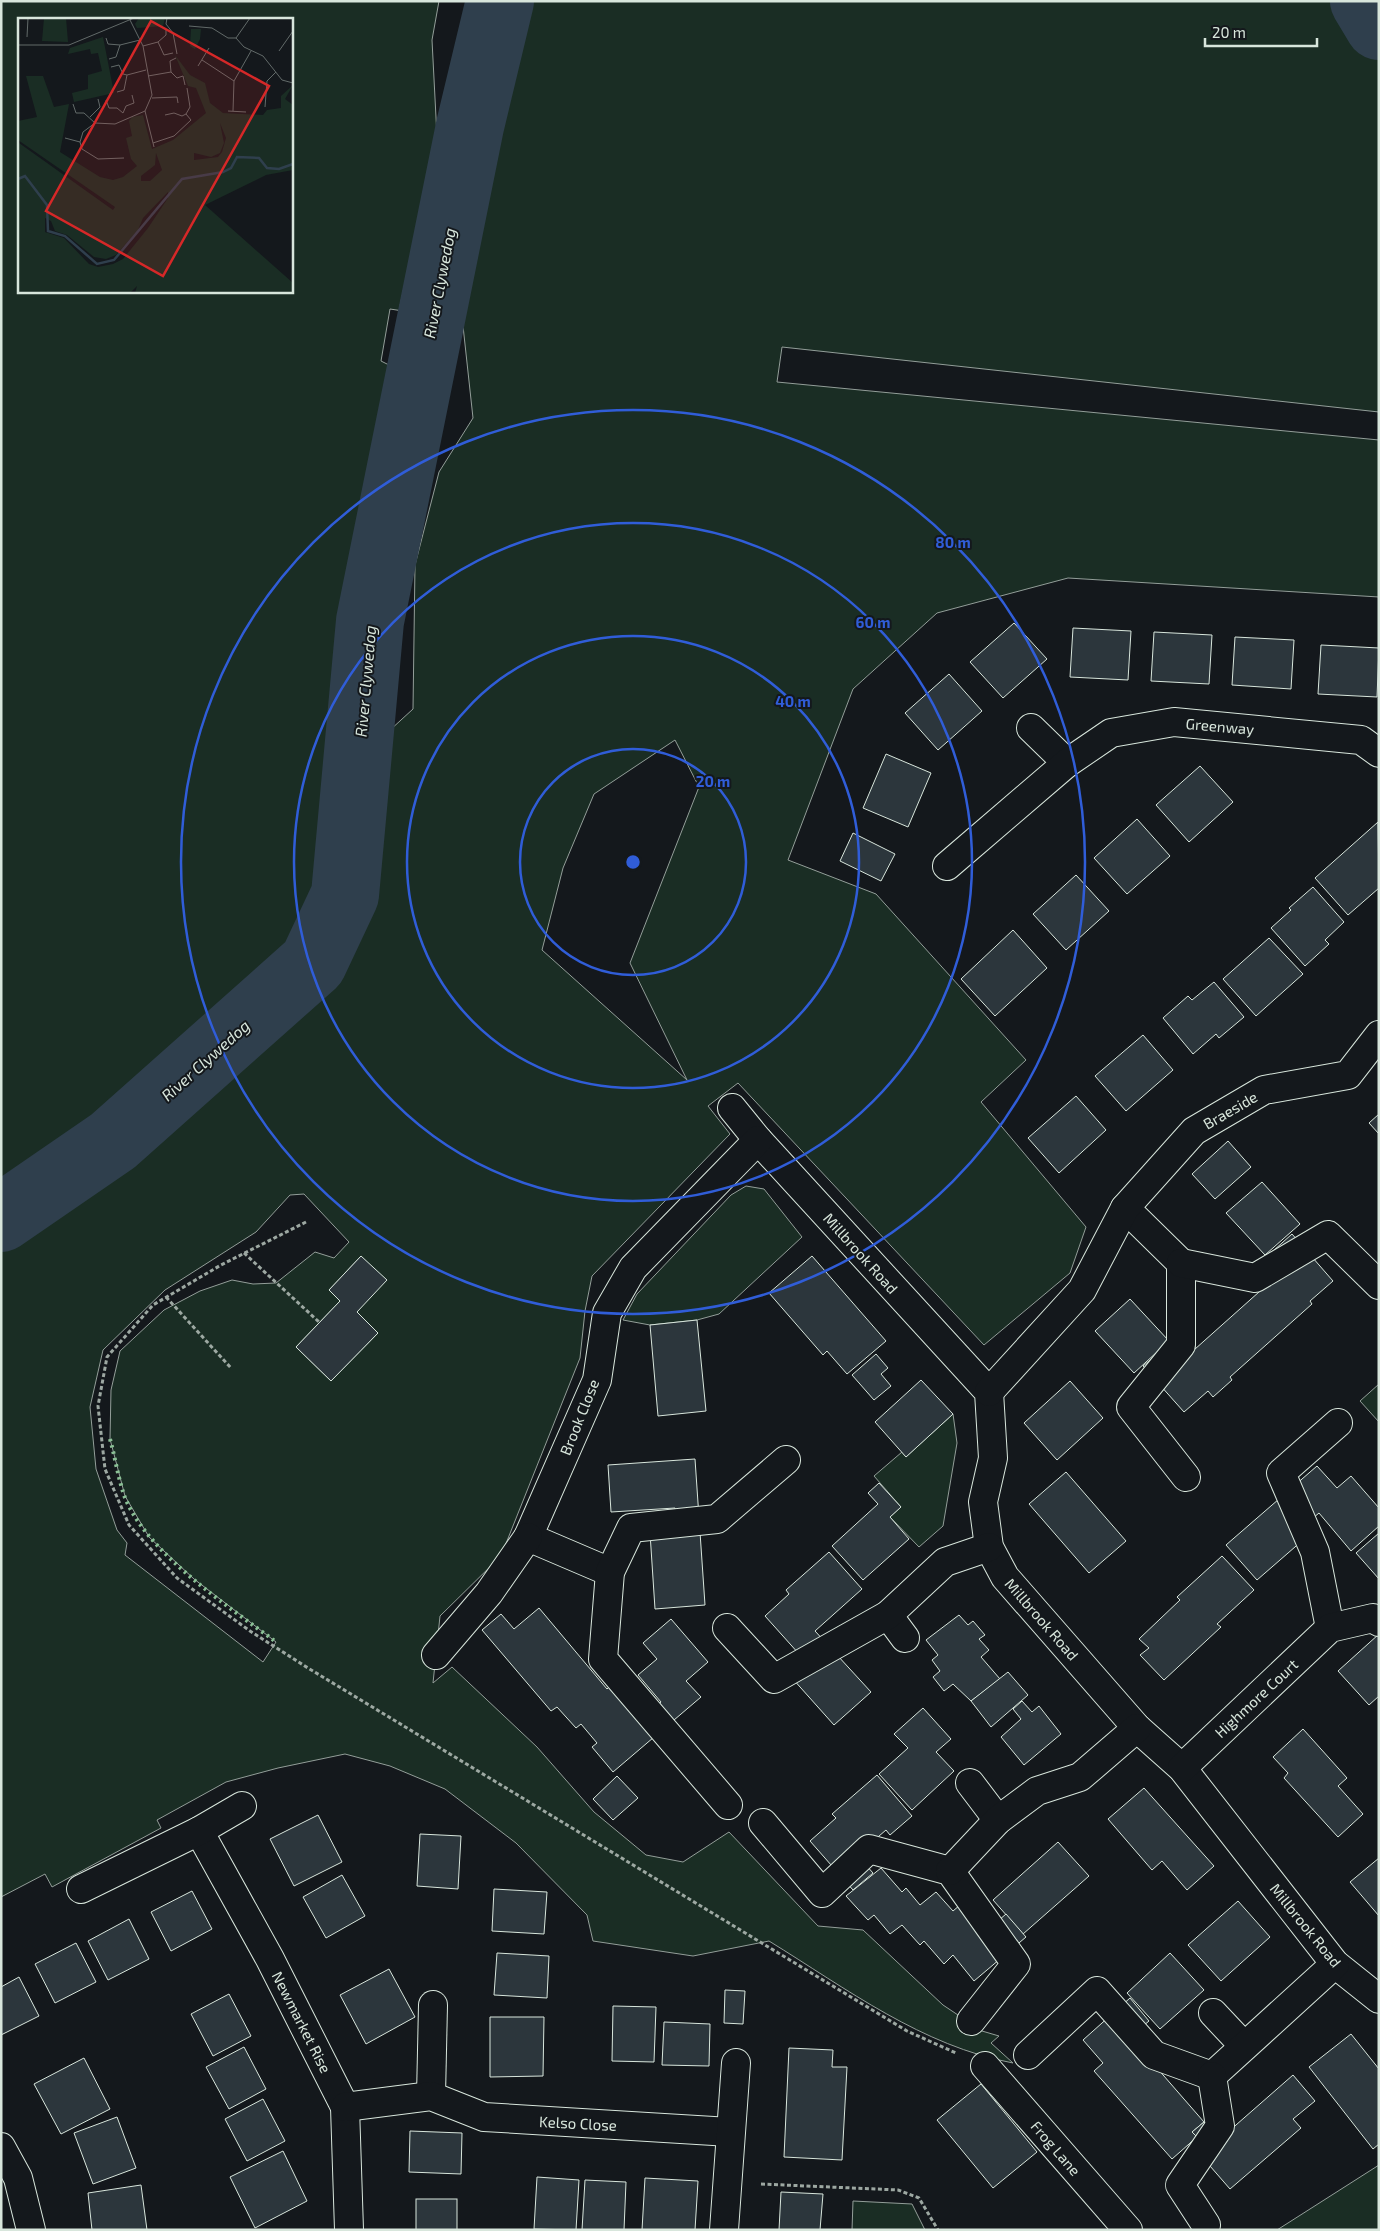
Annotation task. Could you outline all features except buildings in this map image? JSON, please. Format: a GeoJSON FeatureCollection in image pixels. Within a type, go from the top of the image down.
{"type":"FeatureCollection","features":[{"type":"Feature","properties":{"kind":"street","name":"Greenway"},"geometry":{"type":"LineString","coordinates":[[948,866],[1067,763],[1111,733],[1174,722],[1361,740],[1379,753]]}},
{"type":"Feature","properties":{"kind":"street"},"geometry":{"type":"LineString","coordinates":[[1031,728],[1067,763]]}},
{"type":"Feature","properties":{"kind":"street","name":"Braeside"},"geometry":{"type":"LineString","coordinates":[[989,1392],[1082,1290],[1125,1208],[1194,1131],[1264,1090],[1348,1075],[1379,1035]]}},
{"type":"Feature","properties":{"kind":"street","name":"Millbrook Road"},"geometry":{"type":"LineString","coordinates":[[732,1108],[758,1140],[989,1392],[993,1458],[983,1502],[989,1547],[1005,1577],[1137,1728],[1182,1768],[1335,1964],[1379,2000]]}},
{"type":"Feature","properties":{"kind":"street","name":"Brook Close"},"geometry":{"type":"LineString","coordinates":[[436,1655],[489,1593],[528,1537],[597,1380],[606,1313],[634,1268],[758,1140]]}},
{"type":"Feature","properties":{"kind":"street"},"geometry":{"type":"LineString","coordinates":[[1125,1208],[1181,1263],[1255,1278],[1328,1235],[1379,1285]]}},
{"type":"Feature","properties":{"kind":"street"},"geometry":{"type":"LineString","coordinates":[[1181,1263],[1181,1345],[1131,1407],[1186,1477]]}},
{"type":"Feature","properties":{"kind":"street"},"geometry":{"type":"LineString","coordinates":[[1338,1423],[1281,1473],[1315,1552],[1330,1628],[1373,1618],[1379,1622]]}},
{"type":"Feature","properties":{"kind":"street"},"geometry":{"type":"LineString","coordinates":[[728,1805],[603,1659],[610,1572],[630,1528],[717,1519],[786,1460]]}},
{"type":"Feature","properties":{"kind":"street"},"geometry":{"type":"LineString","coordinates":[[528,1537],[610,1572]]}},
{"type":"Feature","properties":{"kind":"street"},"geometry":{"type":"LineString","coordinates":[[726,1628],[774,1679],[888,1616],[944,1562],[989,1547]]}},
{"type":"Feature","properties":{"kind":"street"},"geometry":{"type":"LineString","coordinates":[[888,1616],[905,1638]]}},
{"type":"Feature","properties":{"kind":"street","name":"Highmore Court"},"geometry":{"type":"LineString","coordinates":[[1182,1768],[1330,1628]]}},
{"type":"Feature","properties":{"kind":"street"},"geometry":{"type":"LineString","coordinates":[[950,1871],[998,1820],[1037,1791],[1080,1777],[1137,1728]]}},
{"type":"Feature","properties":{"kind":"street"},"geometry":{"type":"LineString","coordinates":[[970,1783],[998,1820]]}},
{"type":"Feature","properties":{"kind":"street"},"geometry":{"type":"LineString","coordinates":[[81,1888],[199,1831],[242,1806]]}},
{"type":"Feature","properties":{"kind":"street"},"geometry":{"type":"LineString","coordinates":[[763,1823],[822,1893],[869,1849],[950,1871],[1016,1964],[971,2021]]}},
{"type":"Feature","properties":{"kind":"street","name":"Newmarket Rise"},"geometry":{"type":"LineString","coordinates":[[199,1831],[270,1960],[344,2107],[349,2230]]}},
{"type":"Feature","properties":{"kind":"street"},"geometry":{"type":"LineString","coordinates":[[1212,2076],[1335,1964]]}},
{"type":"Feature","properties":{"kind":"street"},"geometry":{"type":"LineString","coordinates":[[1028,2055],[1097,1991],[1154,2055],[1212,2076]]}},
{"type":"Feature","properties":{"kind":"street"},"geometry":{"type":"LineString","coordinates":[[431,2096],[433,2005]]}},
{"type":"Feature","properties":{"kind":"street"},"geometry":{"type":"LineString","coordinates":[[1213,2013],[1244,2046]]}},
{"type":"Feature","properties":{"kind":"street"},"geometry":{"type":"LineString","coordinates":[[724,2230],[736,2063]]}},
{"type":"Feature","properties":{"kind":"street","name":"Frog Lane"},"geometry":{"type":"LineString","coordinates":[[985,2066],[1128,2230]]}},
{"type":"Feature","properties":{"kind":"street"},"geometry":{"type":"LineString","coordinates":[[1206,2226],[1180,2185],[1220,2126],[1212,2076]]}},
{"type":"Feature","properties":{"kind":"street","name":"Kelso Close"},"geometry":{"type":"LineString","coordinates":[[344,2107],[431,2096],[484,2118],[730,2132]]}},
{"type":"Feature","properties":{"kind":"street"},"geometry":{"type":"LineString","coordinates":[[1,2147],[18,2178],[32,2230]]}},
{"type":"Feature","properties":{"kind":"path"},"geometry":{"type":"LineString","coordinates":[[244,1253],[319,1322]]}},
{"type":"Feature","properties":{"kind":"path"},"geometry":{"type":"LineString","coordinates":[[166,1297],[231,1368]]}},
{"type":"Feature","properties":{"kind":"path"},"geometry":{"type":"LineString","coordinates":[[726,2182],[898,2190],[920,2198],[938,2230]]}},
{"type":"Feature","properties":{"kind":"green space"},"geometry":{"type":"Polygon","coordinates":[[[1,1],[439,1],[432,40],[437,137],[400,306],[403,311],[390,309],[381,361],[391,366],[369,466],[347,726],[348,779],[372,781],[376,778],[389,731],[413,709],[415,565],[439,472],[473,418],[459,289],[523,1],[1379,1],[1379,412],[782,347],[777,382],[1379,440],[1379,597],[1068,578],[937,613],[853,689],[788,860],[876,894],[1026,1060],[981,1102],[1086,1227],[1070,1273],[984,1345],[738,1083],[708,1106],[730,1134],[592,1276],[585,1311],[580,1358],[501,1556],[440,1616],[433,1683],[452,1667],[537,1747],[594,1812],[646,1855],[683,1862],[729,1832],[818,1926],[863,1930],[943,2005],[982,2031],[999,2036],[991,2043],[1013,2063],[947,2044],[916,2030],[856,1996],[769,1941],[693,1956],[593,1941],[587,1915],[516,1843],[445,1789],[390,1766],[345,1754],[278,1768],[226,1782],[157,1820],[161,1828],[52,1887],[45,1874],[1,1897],[1,1]],[[675,740],[594,794],[563,868],[542,950],[687,1080],[630,963],[699,787],[675,740]],[[304,1194],[290,1195],[256,1232],[165,1290],[103,1350],[90,1407],[96,1469],[117,1530],[127,1543],[125,1555],[263,1662],[276,1642],[194,1579],[149,1537],[125,1496],[110,1439],[111,1390],[120,1351],[164,1310],[200,1291],[232,1280],[253,1284],[276,1283],[315,1252],[334,1258],[349,1242],[304,1194]],[[361,1256],[329,1290],[340,1301],[296,1347],[331,1381],[378,1333],[357,1312],[361,1256]]]}},
{"type":"Feature","properties":{"kind":"green space"},"geometry":{"type":"Polygon","coordinates":[[[746,1186],[764,1189],[802,1237],[719,1314],[697,1320],[650,1325],[623,1320],[637,1294],[731,1195],[746,1186]]]}},
{"type":"Feature","properties":{"kind":"green space"},"geometry":{"type":"Polygon","coordinates":[[[1379,1384],[1379,1422],[1360,1401],[1379,1384]]]}},
{"type":"Feature","properties":{"kind":"green space"},"geometry":{"type":"Polygon","coordinates":[[[953,1414],[957,1443],[943,1526],[919,1547],[890,1517],[901,1507],[874,1476],[902,1452],[906,1457],[953,1414]]]}},
{"type":"Feature","properties":{"kind":"green space"},"geometry":{"type":"Polygon","coordinates":[[[1379,2165],[1379,2230],[1277,2230],[1379,2165]]]}},
{"type":"Feature","properties":{"kind":"green space"},"geometry":{"type":"Polygon","coordinates":[[[853,2201],[912,2204],[925,2230],[852,2230],[853,2201]]]}},
{"type":"Feature","properties":{"kind":"waterway","name":"River Clywedog"},"geometry":{"type":"LineString","coordinates":[[1,1218],[113,1141],[313,963],[345,895],[370,621],[470,126],[500,1]]}},
{"type":"Feature","properties":{"kind":"waterway","name":"River Clywedog"},"geometry":{"type":"LineString","coordinates":[[1364,1],[1379,26]]}},
{"type":"Feature","properties":{"kind":"hedge"},"geometry":{"type":"LineString","coordinates":[[110,1439],[124,1495],[135,1516],[150,1537],[169,1557],[212,1595],[276,1642]]}}]}
